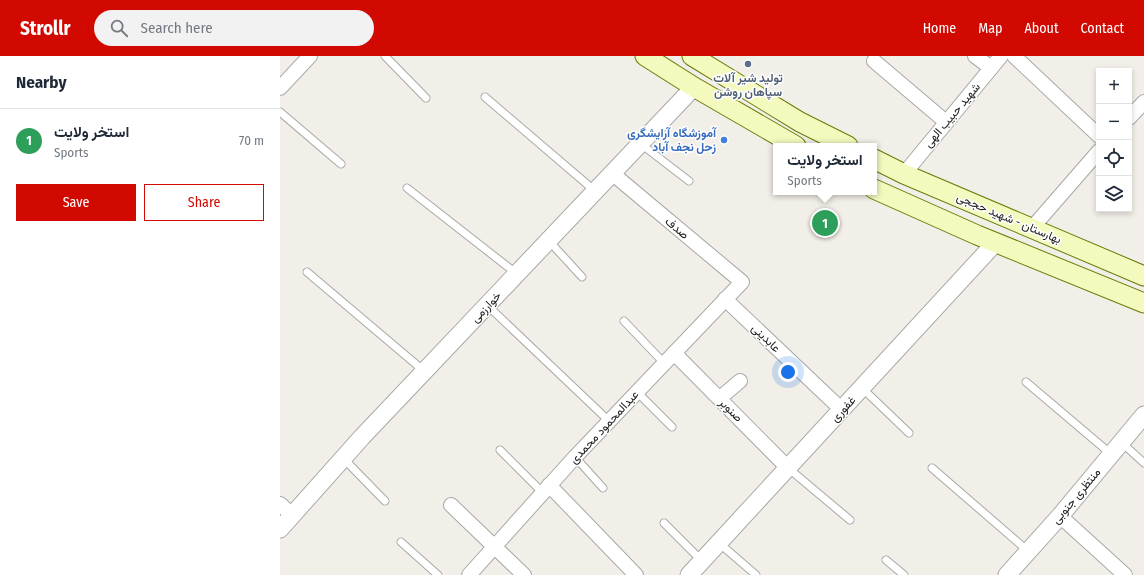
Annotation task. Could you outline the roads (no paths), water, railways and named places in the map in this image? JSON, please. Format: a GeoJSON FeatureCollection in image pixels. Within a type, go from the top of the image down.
{"type":"FeatureCollection","features":[{"type":"Feature","properties":{"kind":"main road"},"geometry":{"type":"LineString","coordinates":[[645,56],[694,87],[791,143]]}},
{"type":"Feature","properties":{"kind":"main road"},"geometry":{"type":"LineString","coordinates":[[692,56],[800,122],[842,143]]}},
{"type":"Feature","properties":{"kind":"main road","name":"بهارستان - شهید حججی"},"geometry":{"type":"LineString","coordinates":[[877,160],[904,174],[1144,276]]}},
{"type":"Feature","properties":{"kind":"main road"},"geometry":{"type":"LineString","coordinates":[[877,190],[996,242],[1144,303]]}},
{"type":"Feature","properties":{"kind":"street"},"geometry":{"type":"LineString","coordinates":[[281,86],[310,56]]}},
{"type":"Feature","properties":{"kind":"street"},"geometry":{"type":"LineString","coordinates":[[975,56],[991,68]]}},
{"type":"Feature","properties":{"kind":"street","name":"شهید حبیب الهی"},"geometry":{"type":"LineString","coordinates":[[904,174],[1001,56]]}},
{"type":"Feature","properties":{"kind":"street"},"geometry":{"type":"LineString","coordinates":[[1014,56],[1096,133]]}},
{"type":"Feature","properties":{"kind":"street"},"geometry":{"type":"LineString","coordinates":[[874,61],[946,122]]}},
{"type":"Feature","properties":{"kind":"street","name":"خوارزمی"},"geometry":{"type":"LineString","coordinates":[[280,529],[286,510],[343,458],[694,87]]}},
{"type":"Feature","properties":{"kind":"street"},"geometry":{"type":"LineString","coordinates":[[1132,115],[1144,102]]}},
{"type":"Feature","properties":{"kind":"street"},"geometry":{"type":"LineString","coordinates":[[1032,228],[1096,154]]}},
{"type":"Feature","properties":{"kind":"street","name":"صدف"},"geometry":{"type":"LineString","coordinates":[[612,174],[742,282]]}},
{"type":"Feature","properties":{"kind":"street","name":"غفوری"},"geometry":{"type":"LineString","coordinates":[[690,575],[996,242]]}},
{"type":"Feature","properties":{"kind":"street","name":"عبدالمحمود محمدی"},"geometry":{"type":"LineString","coordinates":[[469,575],[575,457],[742,282]]}},
{"type":"Feature","properties":{"kind":"street","name":"عابدینی"},"geometry":{"type":"LineString","coordinates":[[725,299],[842,410]]}},
{"type":"Feature","properties":{"kind":"street","name":"صنوبر"},"geometry":{"type":"LineString","coordinates":[[674,353],[788,468]]}},
{"type":"Feature","properties":{"kind":"street"},"geometry":{"type":"LineString","coordinates":[[720,398],[740,381]]}},
{"type":"Feature","properties":{"kind":"street","name":"منتظری جنوبی"},"geometry":{"type":"LineString","coordinates":[[1007,575],[1060,516],[1144,415]]}},
{"type":"Feature","properties":{"kind":"street"},"geometry":{"type":"LineString","coordinates":[[546,489],[636,575]]}},
{"type":"Feature","properties":{"kind":"street"},"geometry":{"type":"LineString","coordinates":[[451,505],[524,575]]}},
{"type":"Feature","properties":{"kind":"street"},"geometry":{"type":"LineString","coordinates":[[1060,516],[1125,575]]}},
{"type":"Feature","properties":{"kind":"lane"},"geometry":{"type":"LineString","coordinates":[[384,56],[426,98]]}},
{"type":"Feature","properties":{"kind":"lane"},"geometry":{"type":"LineString","coordinates":[[485,97],[596,192]]}},
{"type":"Feature","properties":{"kind":"lane"},"geometry":{"type":"LineString","coordinates":[[280,112],[341,164]]}},
{"type":"Feature","properties":{"kind":"lane"},"geometry":{"type":"LineString","coordinates":[[641,144],[689,182]]}},
{"type":"Feature","properties":{"kind":"lane"},"geometry":{"type":"LineString","coordinates":[[407,188],[517,274]]}},
{"type":"Feature","properties":{"kind":"lane"},"geometry":{"type":"LineString","coordinates":[[549,241],[582,277]]}},
{"type":"Feature","properties":{"kind":"lane"},"geometry":{"type":"LineString","coordinates":[[307,272],[424,371]]}},
{"type":"Feature","properties":{"kind":"lane"},"geometry":{"type":"LineString","coordinates":[[487,305],[609,421]]}},
{"type":"Feature","properties":{"kind":"lane"},"geometry":{"type":"LineString","coordinates":[[624,321],[664,363]]}},
{"type":"Feature","properties":{"kind":"lane"},"geometry":{"type":"LineString","coordinates":[[1026,382],[1116,448],[1144,463]]}},
{"type":"Feature","properties":{"kind":"lane"},"geometry":{"type":"LineString","coordinates":[[862,388],[909,433]]}},
{"type":"Feature","properties":{"kind":"lane"},"geometry":{"type":"LineString","coordinates":[[637,392],[672,427]]}},
{"type":"Feature","properties":{"kind":"lane"},"geometry":{"type":"LineString","coordinates":[[500,450],[546,489]]}},
{"type":"Feature","properties":{"kind":"lane"},"geometry":{"type":"LineString","coordinates":[[575,457],[603,488]]}},
{"type":"Feature","properties":{"kind":"lane"},"geometry":{"type":"LineString","coordinates":[[343,458],[385,501]]}},
{"type":"Feature","properties":{"kind":"lane"},"geometry":{"type":"LineString","coordinates":[[788,468],[850,520]]}},
{"type":"Feature","properties":{"kind":"lane"},"geometry":{"type":"LineString","coordinates":[[932,468],[1028,552]]}},
{"type":"Feature","properties":{"kind":"lane"},"geometry":{"type":"LineString","coordinates":[[664,524],[702,561]]}},
{"type":"Feature","properties":{"kind":"lane"},"geometry":{"type":"LineString","coordinates":[[401,542],[438,575]]}},
{"type":"Feature","properties":{"kind":"lane"},"geometry":{"type":"LineString","coordinates":[[719,543],[756,575]]}},
{"type":"Feature","properties":{"kind":"lane"},"geometry":{"type":"LineString","coordinates":[[886,560],[904,575]]}},
{"type":"Feature","properties":{"kind":"place","name":"تولید شیر آلات سپاهان روشن"},"geometry":{"type":"Point","coordinates":[748,64]}},
{"type":"Feature","properties":{"kind":"place","name":"آموزشگاه آرایشگری زحل نجف آباد"},"geometry":{"type":"Point","coordinates":[724,140]}},
{"type":"Feature","properties":{"kind":"place","name":"استخر ولایت"},"geometry":{"type":"Point","coordinates":[825,223]}}]}
